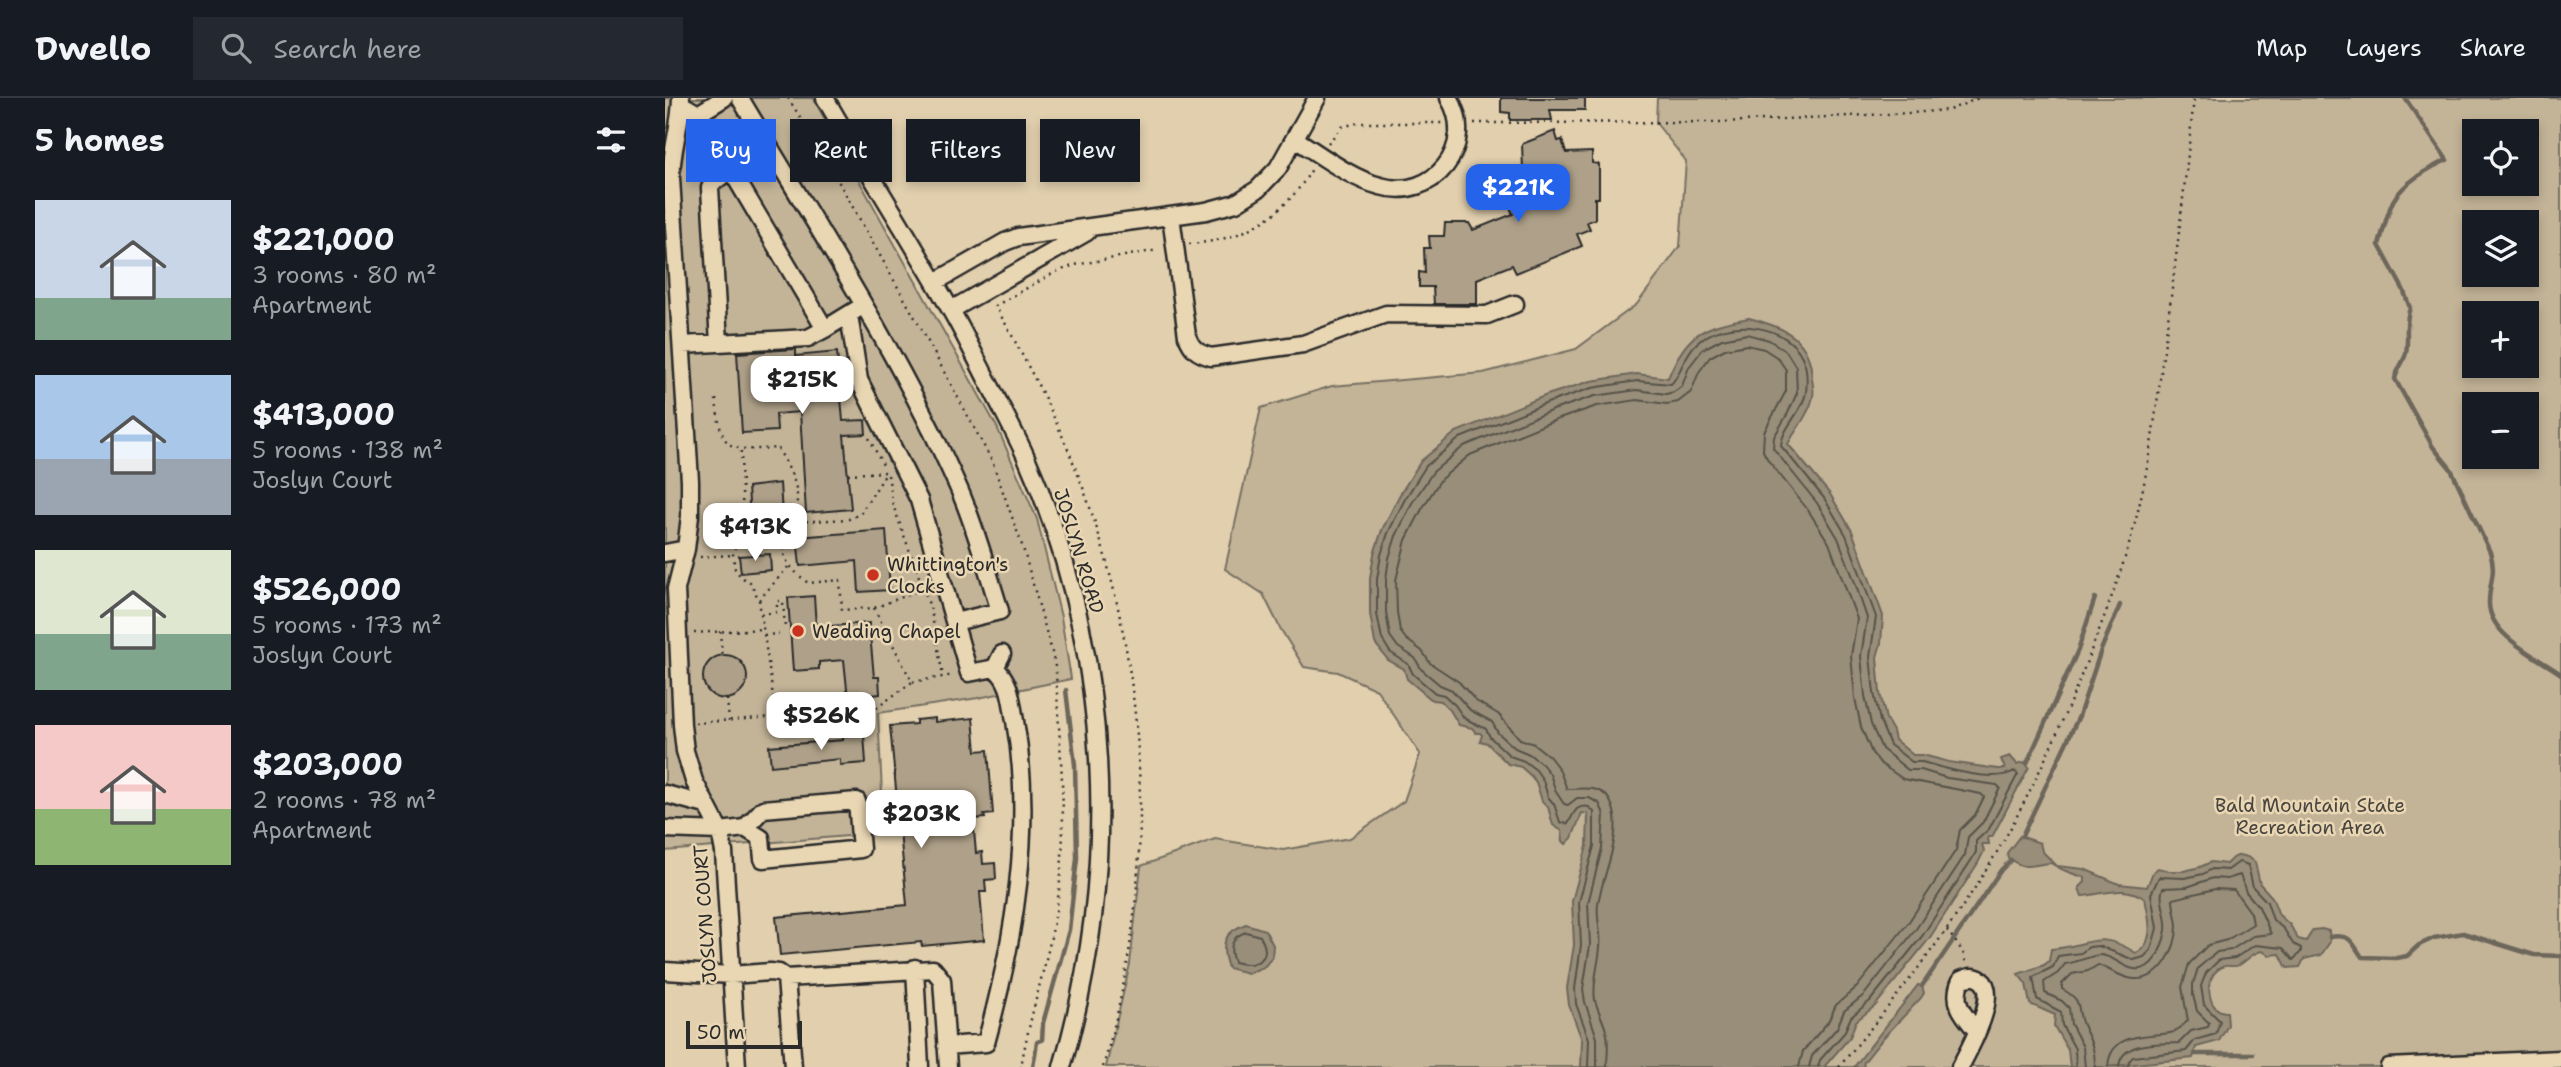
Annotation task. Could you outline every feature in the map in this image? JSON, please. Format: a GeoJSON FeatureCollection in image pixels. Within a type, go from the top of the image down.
{"type":"FeatureCollection","features":[{"type":"Feature","properties":{"kind":"street"},"geometry":{"type":"LineString","coordinates":[[698,114],[725,98]]}},
{"type":"Feature","properties":{"kind":"street"},"geometry":{"type":"LineString","coordinates":[[740,98],[856,310],[919,409],[960,492],[1000,611],[955,622]]}},
{"type":"Feature","properties":{"kind":"street","name":"JOSLYN ROAD"},"geometry":{"type":"LineString","coordinates":[[825,98],[951,310],[1026,457],[1051,522],[1090,668],[1100,812],[1095,900],[1089,953],[1062,1067]]}},
{"type":"Feature","properties":{"kind":"street"},"geometry":{"type":"LineString","coordinates":[[935,282],[1012,239],[1218,209],[1251,194],[1272,176],[1317,98]]}},
{"type":"Feature","properties":{"kind":"street"},"geometry":{"type":"LineString","coordinates":[[1295,139],[1371,183],[1393,189],[1408,188],[1425,182],[1450,163],[1453,157],[1459,136],[1458,120],[1449,98]]}},
{"type":"Feature","properties":{"kind":"street"},"geometry":{"type":"LineString","coordinates":[[681,101],[701,119]]}},
{"type":"Feature","properties":{"kind":"street","name":"JOSLYN COURT"},"geometry":{"type":"LineString","coordinates":[[681,101],[672,153],[671,178],[690,481],[690,516],[676,589],[682,725],[685,751],[694,780],[720,831],[724,852],[737,1067]]}},
{"type":"Feature","properties":{"kind":"street"},"geometry":{"type":"LineString","coordinates":[[713,182],[710,188],[719,343]]}},
{"type":"Feature","properties":{"kind":"street"},"geometry":{"type":"LineString","coordinates":[[738,182],[825,329]]}},
{"type":"Feature","properties":{"kind":"street"},"geometry":{"type":"LineString","coordinates":[[1171,216],[1187,336],[1191,346],[1199,354],[1211,357],[1303,344],[1386,314],[1487,314],[1515,304]]}},
{"type":"Feature","properties":{"kind":"street"},"geometry":{"type":"LineString","coordinates":[[951,310],[1095,227]]}},
{"type":"Feature","properties":{"kind":"street"},"geometry":{"type":"LineString","coordinates":[[682,345],[807,338],[856,310]]}},
{"type":"Feature","properties":{"kind":"street"},"geometry":{"type":"LineString","coordinates":[[856,310],[859,380],[895,472],[919,500],[969,673],[998,661],[1006,677],[1017,733],[1021,812],[1017,894],[1005,970],[986,1043],[946,1046]]}},
{"type":"Feature","properties":{"kind":"street"},"geometry":{"type":"LineString","coordinates":[[665,553],[684,554]]}},
{"type":"Feature","properties":{"kind":"street"},"geometry":{"type":"LineString","coordinates":[[665,794],[706,805]]}},
{"type":"Feature","properties":{"kind":"street"},"geometry":{"type":"LineString","coordinates":[[665,830],[720,831],[745,828],[761,838],[763,859],[861,849],[857,801],[763,809],[745,828]]}},
{"type":"Feature","properties":{"kind":"street"},"geometry":{"type":"LineString","coordinates":[[915,968],[920,1067]]}},
{"type":"Feature","properties":{"kind":"street"},"geometry":{"type":"LineString","coordinates":[[665,971],[731,975],[770,972],[779,973],[786,978],[933,969],[942,980],[948,1067]]}},
{"type":"Feature","properties":{"kind":"street"},"geometry":{"type":"LineString","coordinates":[[1961,1067],[1977,1031],[1989,993],[1979,978],[1970,976],[1961,980],[1957,1004],[1977,1031]]}},
{"type":"Feature","properties":{"kind":"street"},"geometry":{"type":"LineString","coordinates":[[786,978],[793,1067]]}},
{"type":"Feature","properties":{"kind":"street"},"geometry":{"type":"LineString","coordinates":[[2389,1067],[2561,1059]]}},
{"type":"Feature","properties":{"kind":"path"},"geometry":{"type":"LineString","coordinates":[[1468,123],[1723,122],[1910,113],[1949,110],[1979,98]]}},
{"type":"Feature","properties":{"kind":"path"},"geometry":{"type":"LineString","coordinates":[[1839,1067],[1901,992],[2009,832],[2071,702],[2118,578],[2140,502],[2155,417],[2173,288],[2194,98]]}},
{"type":"Feature","properties":{"kind":"path"},"geometry":{"type":"LineString","coordinates":[[1326,145],[1337,131],[1353,123],[1447,123]]}},
{"type":"Feature","properties":{"kind":"path"},"geometry":{"type":"LineString","coordinates":[[1187,244],[1219,240],[1259,224],[1286,204],[1314,166]]}},
{"type":"Feature","properties":{"kind":"path"},"geometry":{"type":"LineString","coordinates":[[995,306],[1054,273],[1075,265],[1164,249]]}},
{"type":"Feature","properties":{"kind":"path"},"geometry":{"type":"LineString","coordinates":[[716,399],[723,438],[741,450],[778,448],[796,487],[797,501],[783,547],[788,567],[809,583],[840,580],[842,610],[874,607],[943,581]]}},
{"type":"Feature","properties":{"kind":"path"},"geometry":{"type":"LineString","coordinates":[[865,428],[876,456],[895,472]]}},
{"type":"Feature","properties":{"kind":"path"},"geometry":{"type":"LineString","coordinates":[[741,450],[743,533],[736,543],[733,555],[735,569],[741,577],[750,582],[759,600],[776,717]]}},
{"type":"Feature","properties":{"kind":"path"},"geometry":{"type":"LineString","coordinates":[[848,474],[895,472]]}},
{"type":"Feature","properties":{"kind":"path"},"geometry":{"type":"LineString","coordinates":[[791,522],[849,519],[860,514],[895,472]]}},
{"type":"Feature","properties":{"kind":"path"},"geometry":{"type":"LineString","coordinates":[[895,472],[893,505],[924,588],[936,632],[943,677]]}},
{"type":"Feature","properties":{"kind":"path"},"geometry":{"type":"LineString","coordinates":[[743,533],[783,547]]}},
{"type":"Feature","properties":{"kind":"path"},"geometry":{"type":"LineString","coordinates":[[684,554],[733,555]]}},
{"type":"Feature","properties":{"kind":"path"},"geometry":{"type":"LineString","coordinates":[[759,600],[788,567]]}},
{"type":"Feature","properties":{"kind":"path"},"geometry":{"type":"LineString","coordinates":[[761,614],[777,612],[777,601],[783,601],[785,628]]}},
{"type":"Feature","properties":{"kind":"path"},"geometry":{"type":"LineString","coordinates":[[874,607],[912,682]]}},
{"type":"Feature","properties":{"kind":"path"},"geometry":{"type":"LineString","coordinates":[[677,634],[763,629]]}},
{"type":"Feature","properties":{"kind":"path"},"geometry":{"type":"LineString","coordinates":[[720,632],[722,656]]}},
{"type":"Feature","properties":{"kind":"path"},"geometry":{"type":"LineString","coordinates":[[764,635],[779,634]]}},
{"type":"Feature","properties":{"kind":"path"},"geometry":{"type":"LineString","coordinates":[[682,725],[875,709],[912,682],[969,673]]}},
{"type":"Feature","properties":{"kind":"path"},"geometry":{"type":"LineString","coordinates":[[727,699],[729,721]]}},
{"type":"Feature","properties":{"kind":"path"},"geometry":{"type":"LineString","coordinates":[[1946,928],[1963,951],[1970,976]]}},
{"type":"Feature","properties":{"kind":"green space"},"geometry":{"type":"Polygon","coordinates":[[[665,98],[813,98],[825,119],[790,119],[790,182],[860,182],[997,427],[1037,519],[1061,617],[1071,679],[978,698],[878,713],[884,833],[665,851],[665,98]]]}},
{"type":"Feature","properties":{"kind":"green space","name":"Bald Mountain State Recreation Area"},"geometry":{"type":"Polygon","coordinates":[[[1657,98],[2561,98],[2561,1067],[1106,1067],[1130,964],[1141,866],[1215,839],[1283,850],[1350,838],[1404,801],[1420,754],[1377,690],[1338,672],[1304,667],[1263,594],[1225,569],[1261,408],[1332,386],[1483,373],[1576,349],[1637,304],[1680,246],[1686,161],[1656,123],[1657,98]]]}},
{"type":"Feature","properties":{"kind":"water"},"geometry":{"type":"Polygon","coordinates":[[[1749,318],[1784,330],[1801,344],[1807,353],[1813,396],[1806,415],[1788,444],[1830,494],[1852,531],[1883,616],[1877,657],[1880,693],[1886,719],[1895,740],[1913,755],[1998,769],[2005,769],[2001,759],[2010,756],[2017,764],[2024,762],[2029,767],[1992,837],[1988,837],[1989,844],[1982,844],[1984,851],[1978,863],[1929,939],[1875,1006],[1856,1021],[1850,1037],[1824,1067],[1581,1067],[1582,1040],[1569,1005],[1567,988],[1574,945],[1572,901],[1587,846],[1588,814],[1582,813],[1572,838],[1566,844],[1562,831],[1553,825],[1548,807],[1542,801],[1536,782],[1531,776],[1521,767],[1508,764],[1487,743],[1480,741],[1480,733],[1459,725],[1441,701],[1432,700],[1407,679],[1404,669],[1388,660],[1375,643],[1370,614],[1370,578],[1374,554],[1382,530],[1399,496],[1421,461],[1456,432],[1547,395],[1591,381],[1637,374],[1668,378],[1682,351],[1698,334],[1719,324],[1749,318]]]}},
{"type":"Feature","properties":{"kind":"water"},"geometry":{"type":"Polygon","coordinates":[[[2020,836],[2040,843],[2042,851],[2057,866],[2084,869],[2119,884],[2147,887],[2153,872],[2158,868],[2184,871],[2211,862],[2226,864],[2236,856],[2247,857],[2255,862],[2260,884],[2272,897],[2279,915],[2290,925],[2298,939],[2306,941],[2313,930],[2322,929],[2329,931],[2330,942],[2321,955],[2304,959],[2300,967],[2287,968],[2280,954],[2269,955],[2262,951],[2239,965],[2224,966],[2214,973],[2209,986],[2212,1003],[2221,1011],[2227,1012],[2228,1025],[2219,1041],[2196,1047],[2193,1058],[2105,1067],[2070,1067],[2068,1050],[2054,1026],[2055,1015],[2030,1004],[2026,984],[2018,974],[2044,965],[2049,961],[2051,949],[2093,941],[2112,942],[2136,953],[2142,949],[2149,936],[2147,906],[2145,899],[2130,892],[2115,891],[2082,896],[2079,888],[2085,882],[2085,877],[2067,872],[2051,863],[2020,865],[2008,858],[2007,853],[2020,836]]]}},
{"type":"Feature","properties":{"kind":"water"},"geometry":{"type":"Polygon","coordinates":[[[1246,924],[1265,930],[1273,945],[1272,958],[1264,967],[1248,973],[1228,968],[1224,953],[1228,935],[1246,924]]]}},
{"type":"Feature","properties":{"kind":"water"},"geometry":{"type":"Polygon","coordinates":[[[1918,985],[1922,986],[1924,993],[1921,998],[1884,1037],[1863,1067],[1854,1067],[1918,985]]]}},
{"type":"Feature","properties":{"kind":"building"},"geometry":{"type":"Polygon","coordinates":[[[1501,98],[1585,98],[1585,110],[1550,110],[1552,120],[1510,120],[1510,113],[1501,112],[1501,98]]]}},
{"type":"Feature","properties":{"kind":"building"},"geometry":{"type":"Polygon","coordinates":[[[1555,131],[1558,141],[1562,140],[1566,153],[1592,152],[1592,163],[1599,164],[1599,198],[1595,198],[1595,219],[1587,222],[1590,229],[1577,234],[1582,246],[1516,273],[1512,265],[1477,279],[1477,304],[1434,304],[1433,287],[1419,287],[1419,272],[1425,273],[1424,248],[1430,248],[1429,236],[1444,236],[1445,223],[1469,223],[1473,230],[1513,214],[1509,205],[1519,202],[1517,198],[1524,196],[1522,144],[1555,131]]]}},
{"type":"Feature","properties":{"kind":"building"},"geometry":{"type":"Polygon","coordinates":[[[796,349],[796,356],[837,352],[843,421],[865,420],[866,434],[844,435],[851,509],[806,513],[800,412],[776,414],[777,431],[742,433],[737,353],[796,349]]]}},
{"type":"Feature","properties":{"kind":"building"},"geometry":{"type":"Polygon","coordinates":[[[780,483],[782,515],[750,518],[748,487],[780,483]]]}},
{"type":"Feature","properties":{"kind":"building"},"geometry":{"type":"Polygon","coordinates":[[[886,530],[890,590],[859,592],[857,561],[800,566],[797,537],[886,530]]]}},
{"type":"Feature","properties":{"kind":"building"},"geometry":{"type":"Polygon","coordinates":[[[770,554],[771,570],[741,573],[739,556],[770,554]]]}},
{"type":"Feature","properties":{"kind":"building"},"geometry":{"type":"Polygon","coordinates":[[[814,596],[816,627],[869,623],[874,677],[879,677],[880,694],[848,698],[844,660],[819,662],[819,669],[793,671],[788,598],[814,596]]]}},
{"type":"Feature","properties":{"kind":"building"},"geometry":{"type":"Polygon","coordinates":[[[725,655],[741,661],[747,677],[741,693],[725,699],[709,693],[703,677],[709,661],[725,655]]]}},
{"type":"Feature","properties":{"kind":"building"},"geometry":{"type":"Polygon","coordinates":[[[935,718],[935,722],[973,718],[976,751],[988,750],[993,814],[973,819],[976,853],[982,852],[983,864],[995,863],[996,879],[985,880],[986,892],[980,892],[984,940],[922,946],[921,942],[780,955],[776,917],[907,905],[890,726],[916,724],[916,720],[935,718]]]}},
{"type":"Feature","properties":{"kind":"building"},"geometry":{"type":"Polygon","coordinates":[[[864,734],[866,763],[840,765],[840,759],[771,766],[769,746],[843,740],[843,736],[864,734]]]}},
{"type":"Feature","properties":{"kind":"waterway"},"geometry":{"type":"LineString","coordinates":[[2405,98],[2447,160],[2417,177],[2397,194],[2379,245],[2403,289],[2410,308],[2406,353],[2395,379],[2433,447],[2451,469],[2490,552],[2493,572],[2489,602],[2496,625],[2516,644],[2561,674]]}},
{"type":"Feature","properties":{"kind":"waterway"},"geometry":{"type":"LineString","coordinates":[[2027,763],[2078,650],[2095,598]]}},
{"type":"Feature","properties":{"kind":"waterway"},"geometry":{"type":"LineString","coordinates":[[2022,836],[2079,716],[2101,650],[2120,605]]}},
{"type":"Feature","properties":{"kind":"waterway"},"geometry":{"type":"LineString","coordinates":[[1033,1067],[1037,1042],[1042,1040],[1043,1023],[1069,930],[1077,858],[1075,765],[1066,690]]}},
{"type":"Feature","properties":{"kind":"waterway"},"geometry":{"type":"LineString","coordinates":[[1922,986],[2001,870],[2011,860]]}},
{"type":"Feature","properties":{"kind":"waterway"},"geometry":{"type":"LineString","coordinates":[[2330,937],[2347,938],[2362,957],[2407,956],[2419,945],[2434,938],[2463,933],[2534,955],[2561,956]]}},
{"type":"Feature","properties":{"kind":"waterway"},"geometry":{"type":"LineString","coordinates":[[2195,1054],[2253,1054]]}},
{"type":"Feature","properties":{"kind":"place","name":"Whittington's Clocks"},"geometry":{"type":"Point","coordinates":[873,575]}},
{"type":"Feature","properties":{"kind":"place","name":"Wedding Chapel"},"geometry":{"type":"Point","coordinates":[798,631]}}]}
